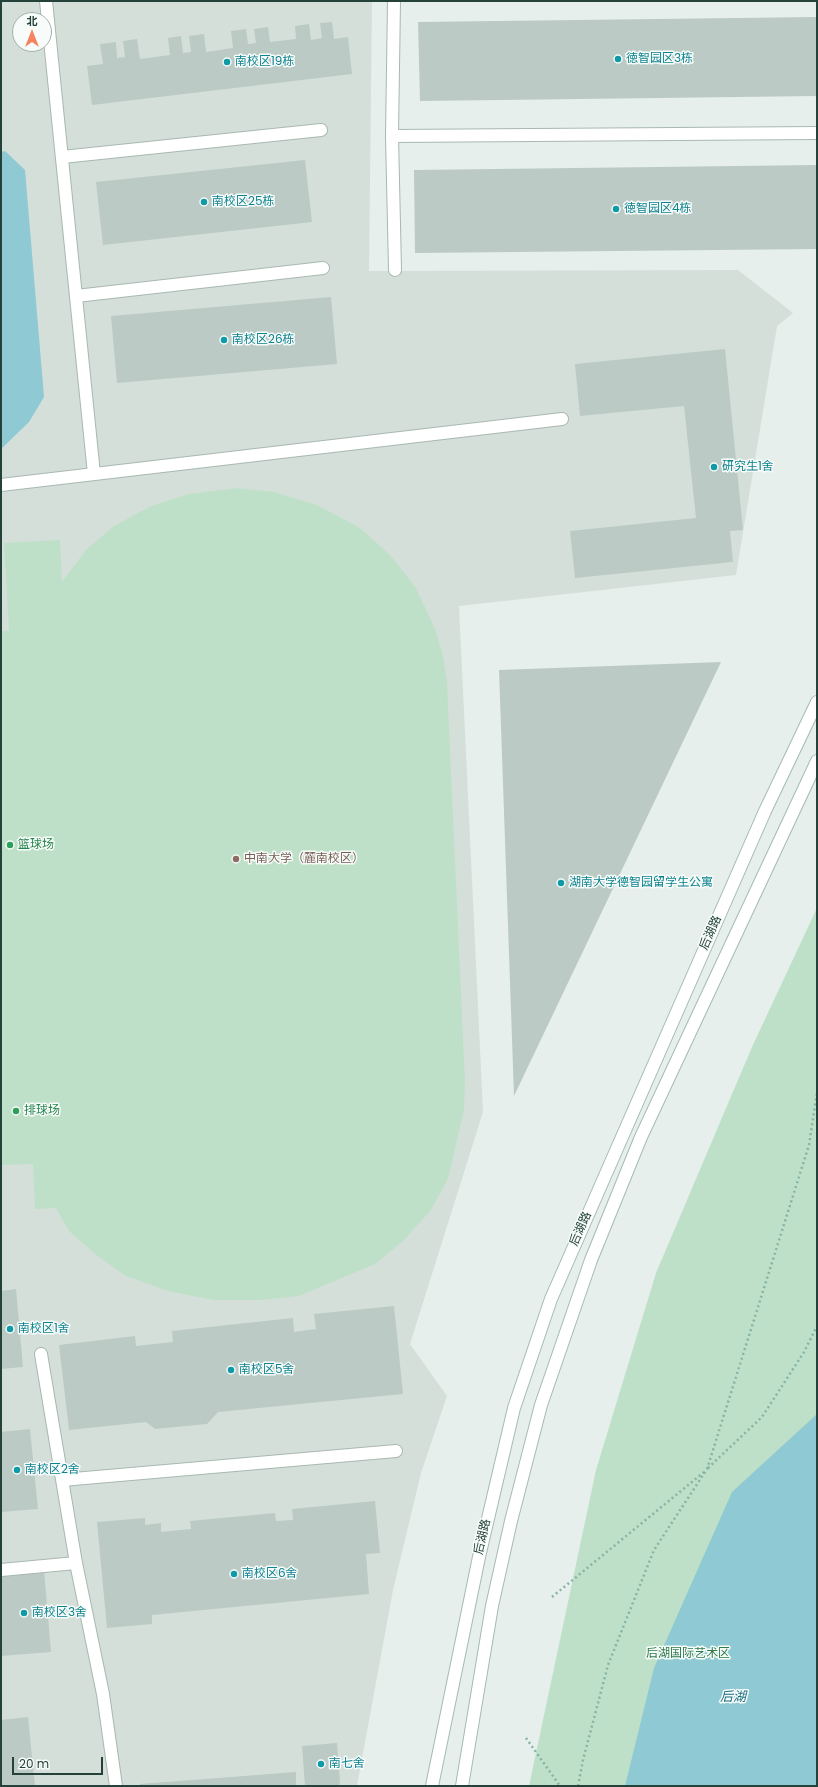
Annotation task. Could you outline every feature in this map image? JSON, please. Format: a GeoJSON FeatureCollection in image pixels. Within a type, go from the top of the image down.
{"type":"FeatureCollection","features":[{"type":"Feature","properties":{"kind":"main road"},"geometry":{"type":"LineString","coordinates":[[47,1],[94,474]]}},
{"type":"Feature","properties":{"kind":"main road"},"geometry":{"type":"LineString","coordinates":[[394,1],[392,136],[395,270]]}},
{"type":"Feature","properties":{"kind":"main road"},"geometry":{"type":"LineString","coordinates":[[62,158],[321,130]]}},
{"type":"Feature","properties":{"kind":"main road"},"geometry":{"type":"LineString","coordinates":[[392,136],[817,133]]}},
{"type":"Feature","properties":{"kind":"main road"},"geometry":{"type":"LineString","coordinates":[[76,296],[323,268]]}},
{"type":"Feature","properties":{"kind":"main road"},"geometry":{"type":"LineString","coordinates":[[1,485],[562,419]]}},
{"type":"Feature","properties":{"kind":"main road","name":"后湖路"},"geometry":{"type":"LineString","coordinates":[[432,1786],[479,1557],[514,1408],[551,1298],[765,810],[817,702]]}},
{"type":"Feature","properties":{"kind":"main road","name":"后湖路"},"geometry":{"type":"LineString","coordinates":[[462,1786],[492,1606],[511,1521],[541,1405],[591,1260],[641,1137],[817,761]]}},
{"type":"Feature","properties":{"kind":"main road"},"geometry":{"type":"LineString","coordinates":[[41,1354],[76,1563],[103,1694],[116,1786]]}},
{"type":"Feature","properties":{"kind":"main road"},"geometry":{"type":"LineString","coordinates":[[62,1480],[396,1451]]}},
{"type":"Feature","properties":{"kind":"main road"},"geometry":{"type":"LineString","coordinates":[[1,1570],[76,1563]]}},
{"type":"Feature","properties":{"kind":"path"},"geometry":{"type":"LineString","coordinates":[[578,1786],[583,1760],[608,1665],[654,1550],[707,1469],[809,1145],[817,1092]]}},
{"type":"Feature","properties":{"kind":"path"},"geometry":{"type":"LineString","coordinates":[[552,1597],[707,1469],[762,1417],[804,1352],[817,1326]]}},
{"type":"Feature","properties":{"kind":"path"},"geometry":{"type":"LineString","coordinates":[[526,1738],[560,1786]]}},
{"type":"Feature","properties":{"kind":"shaded area","name":"中南大学（麓南校区）"},"geometry":{"type":"Polygon","coordinates":[[[1,1],[372,1],[369,271],[738,270],[793,313],[777,326],[736,575],[459,606],[483,1112],[410,1344],[447,1396],[421,1473],[393,1590],[357,1786],[1,1786],[1,1]]]}},
{"type":"Feature","properties":{"kind":"green space"},"geometry":{"type":"Polygon","coordinates":[[[237,488],[274,492],[317,505],[360,528],[391,556],[416,588],[435,629],[443,656],[447,682],[465,1082],[464,1110],[448,1179],[430,1211],[403,1241],[375,1264],[299,1296],[260,1300],[213,1300],[168,1291],[126,1276],[95,1254],[69,1231],[56,1208],[35,1209],[33,1164],[1,1165],[1,631],[9,631],[4,543],[60,540],[62,582],[86,550],[114,526],[151,506],[189,494],[237,488]]]}},
{"type":"Feature","properties":{"kind":"green space","name":"后湖国际艺术区"},"geometry":{"type":"Polygon","coordinates":[[[817,908],[817,1786],[529,1786],[596,1470],[656,1273],[752,1047],[817,908]]]}},
{"type":"Feature","properties":{"kind":"water"},"geometry":{"type":"Polygon","coordinates":[[[5,151],[25,170],[44,397],[29,422],[1,449],[1,152],[5,151]]]}},
{"type":"Feature","properties":{"kind":"water","name":"后湖"},"geometry":{"type":"Polygon","coordinates":[[[817,1414],[817,1786],[625,1786],[654,1668],[732,1492],[817,1414]]]}},
{"type":"Feature","properties":{"kind":"building","name":"徳智园区3栋"},"geometry":{"type":"Polygon","coordinates":[[[817,17],[817,96],[420,101],[418,22],[817,17]]]}},
{"type":"Feature","properties":{"kind":"building","name":"南校区19栋"},"geometry":{"type":"Polygon","coordinates":[[[332,22],[334,39],[348,37],[352,74],[92,105],[87,66],[103,64],[100,44],[116,42],[117,58],[125,57],[123,41],[137,39],[140,59],[170,55],[168,38],[181,36],[183,53],[191,52],[189,36],[204,34],[206,52],[233,48],[231,31],[246,29],[248,44],[256,43],[254,29],[268,27],[270,42],[296,39],[295,26],[309,24],[311,40],[322,38],[320,23],[332,22]]]}},
{"type":"Feature","properties":{"kind":"building","name":"南校区25栋"},"geometry":{"type":"Polygon","coordinates":[[[305,160],[312,222],[103,245],[96,182],[305,160]]]}},
{"type":"Feature","properties":{"kind":"building","name":"徳智园区4栋"},"geometry":{"type":"Polygon","coordinates":[[[817,165],[817,249],[415,253],[414,170],[817,165]]]}},
{"type":"Feature","properties":{"kind":"building","name":"南校区26栋"},"geometry":{"type":"Polygon","coordinates":[[[331,297],[337,364],[117,383],[111,316],[331,297]]]}},
{"type":"Feature","properties":{"kind":"building","name":"研究生1舍"},"geometry":{"type":"Polygon","coordinates":[[[725,349],[743,530],[730,531],[733,562],[575,578],[570,531],[696,518],[684,406],[580,416],[575,364],[725,349]]]}},
{"type":"Feature","properties":{"kind":"building","name":"湖南大学德智园留学生公寓"},"geometry":{"type":"Polygon","coordinates":[[[721,662],[514,1096],[499,670],[721,662]]]}},
{"type":"Feature","properties":{"kind":"building","name":"南校区1舍"},"geometry":{"type":"Polygon","coordinates":[[[16,1289],[23,1367],[1,1369],[1,1291],[16,1289]]]}},
{"type":"Feature","properties":{"kind":"building","name":"南校区5舍"},"geometry":{"type":"Polygon","coordinates":[[[394,1306],[403,1394],[218,1412],[207,1424],[155,1429],[146,1422],[69,1430],[59,1345],[135,1336],[136,1346],[173,1342],[172,1331],[293,1318],[294,1332],[316,1329],[314,1314],[394,1306]]]}},
{"type":"Feature","properties":{"kind":"building","name":"南校区2舍"},"geometry":{"type":"Polygon","coordinates":[[[30,1429],[38,1509],[1,1512],[1,1432],[30,1429]]]}},
{"type":"Feature","properties":{"kind":"building","name":"南校区6舍"},"geometry":{"type":"Polygon","coordinates":[[[375,1501],[380,1553],[366,1554],[369,1594],[152,1615],[152,1624],[107,1628],[97,1522],[145,1518],[145,1525],[161,1523],[161,1532],[191,1529],[190,1521],[275,1513],[276,1521],[293,1520],[292,1509],[375,1501]]]}},
{"type":"Feature","properties":{"kind":"building","name":"南校区3舍"},"geometry":{"type":"Polygon","coordinates":[[[44,1570],[51,1652],[1,1656],[1,1574],[44,1570]]]}},
{"type":"Feature","properties":{"kind":"building"},"geometry":{"type":"Polygon","coordinates":[[[28,1717],[35,1786],[1,1786],[1,1720],[28,1717]]]}},
{"type":"Feature","properties":{"kind":"building","name":"南七舍"},"geometry":{"type":"Polygon","coordinates":[[[337,1743],[339,1786],[305,1786],[302,1746],[337,1743]]]}},
{"type":"Feature","properties":{"kind":"building","name":"南七舍"},"geometry":{"type":"Polygon","coordinates":[[[296,1772],[296,1786],[140,1786],[140,1784],[296,1772]]]}},
{"type":"Feature","properties":{"kind":"place","name":"徳智园区3栋"},"geometry":{"type":"Point","coordinates":[618,59]}},
{"type":"Feature","properties":{"kind":"place","name":"南校区19栋"},"geometry":{"type":"Point","coordinates":[227,62]}},
{"type":"Feature","properties":{"kind":"place","name":"南校区25栋"},"geometry":{"type":"Point","coordinates":[204,202]}},
{"type":"Feature","properties":{"kind":"place","name":"徳智园区4栋"},"geometry":{"type":"Point","coordinates":[616,209]}},
{"type":"Feature","properties":{"kind":"place","name":"南校区26栋"},"geometry":{"type":"Point","coordinates":[224,340]}},
{"type":"Feature","properties":{"kind":"place","name":"研究生1舍"},"geometry":{"type":"Point","coordinates":[714,467]}},
{"type":"Feature","properties":{"kind":"place","name":"篮球场"},"geometry":{"type":"Point","coordinates":[10,845]}},
{"type":"Feature","properties":{"kind":"place","name":"中南大学（麓南校区）"},"geometry":{"type":"Point","coordinates":[236,859]}},
{"type":"Feature","properties":{"kind":"place","name":"湖南大学德智园留学生公寓"},"geometry":{"type":"Point","coordinates":[561,883]}},
{"type":"Feature","properties":{"kind":"place","name":"排球场"},"geometry":{"type":"Point","coordinates":[16,1111]}},
{"type":"Feature","properties":{"kind":"place","name":"南校区1舍"},"geometry":{"type":"Point","coordinates":[10,1329]}},
{"type":"Feature","properties":{"kind":"place","name":"南校区5舍"},"geometry":{"type":"Point","coordinates":[231,1370]}},
{"type":"Feature","properties":{"kind":"place","name":"南校区2舍"},"geometry":{"type":"Point","coordinates":[17,1470]}},
{"type":"Feature","properties":{"kind":"place","name":"南校区6舍"},"geometry":{"type":"Point","coordinates":[234,1574]}},
{"type":"Feature","properties":{"kind":"place","name":"南校区3舍"},"geometry":{"type":"Point","coordinates":[24,1613]}},
{"type":"Feature","properties":{"kind":"place","name":"南七舍"},"geometry":{"type":"Point","coordinates":[321,1764]}}]}
